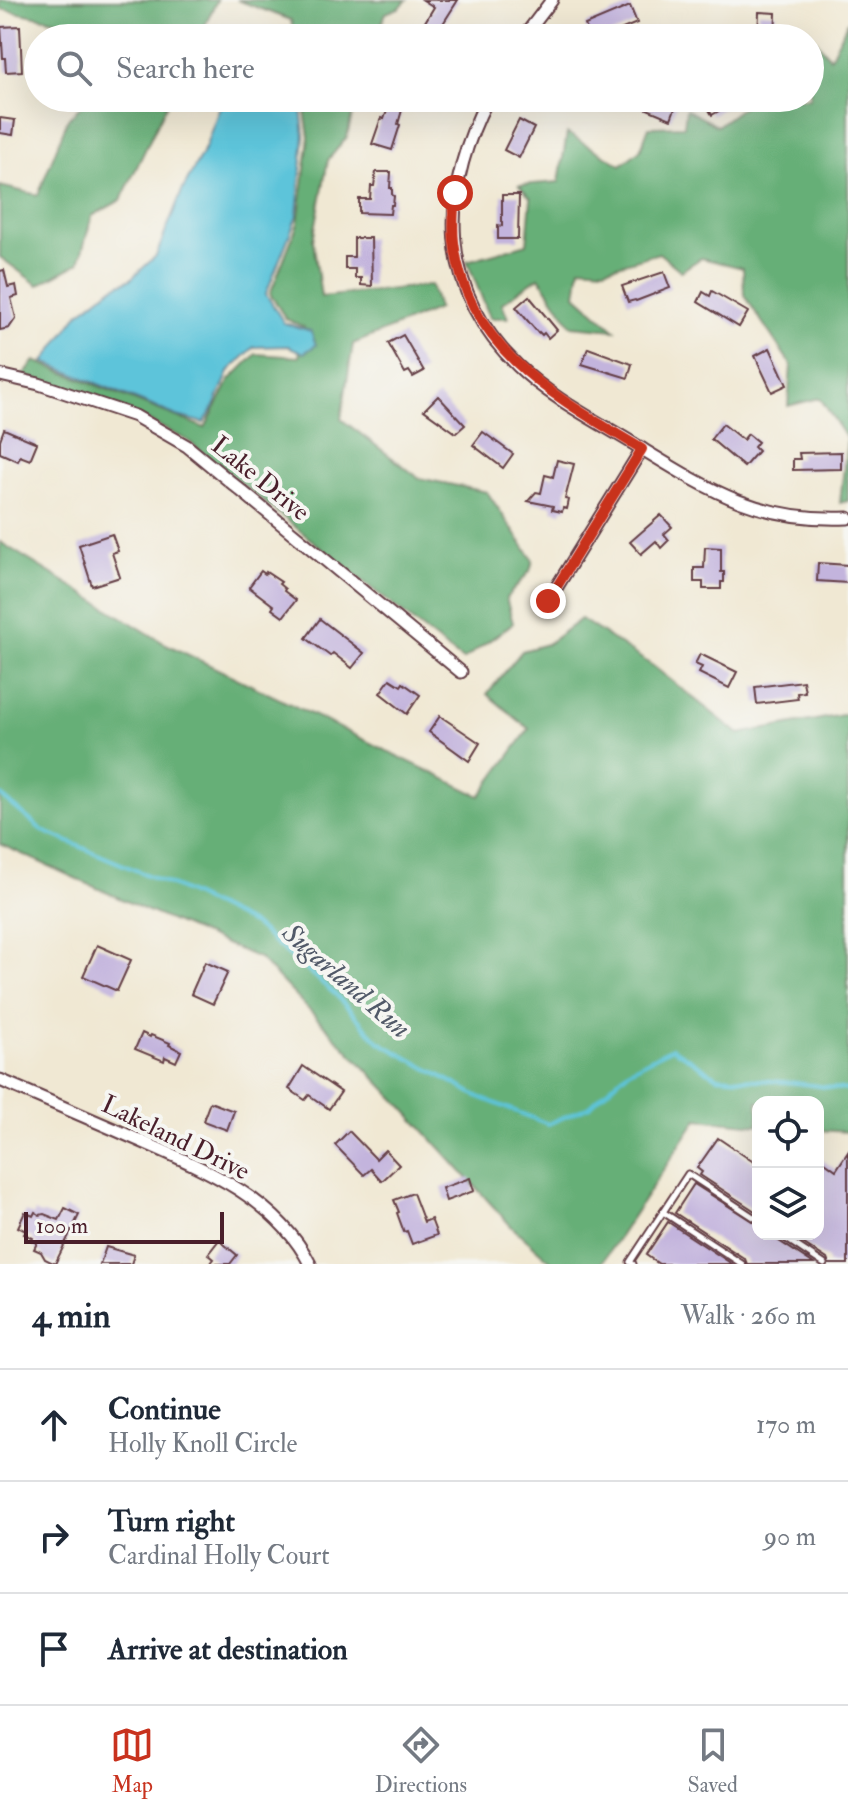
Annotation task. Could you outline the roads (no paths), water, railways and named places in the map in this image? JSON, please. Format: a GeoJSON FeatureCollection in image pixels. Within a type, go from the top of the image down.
{"type":"FeatureCollection","features":[{"type":"Feature","properties":{"kind":"street"},"geometry":{"type":"LineString","coordinates":[[534,24],[552,0]]}},
{"type":"Feature","properties":{"kind":"street"},"geometry":{"type":"LineString","coordinates":[[482,112],[465,151],[455,193],[454,242],[458,266],[476,312],[490,334],[519,367],[570,405],[730,499],[797,517],[848,518]]}},
{"type":"Feature","properties":{"kind":"street","name":"Lake Drive"},"geometry":{"type":"LineString","coordinates":[[0,375],[39,384],[135,416],[187,446],[461,672]]}},
{"type":"Feature","properties":{"kind":"street"},"geometry":{"type":"LineString","coordinates":[[548,601],[642,449]]}},
{"type":"Feature","properties":{"kind":"street","name":"Lakeland Drive"},"geometry":{"type":"LineString","coordinates":[[0,1080],[174,1156],[232,1185],[284,1226],[310,1264]]}},
{"type":"Feature","properties":{"kind":"lane"},"geometry":{"type":"LineString","coordinates":[[633,1264],[630,1262],[688,1174],[752,1216]]}},
{"type":"Feature","properties":{"kind":"lane"},"geometry":{"type":"LineString","coordinates":[[663,1212],[742,1264]]}},
{"type":"Feature","properties":{"kind":"lane"},"geometry":{"type":"LineString","coordinates":[[788,1240],[824,1264]]}},
{"type":"Feature","properties":{"kind":"water"},"geometry":{"type":"Polygon","coordinates":[[[218,112],[301,112],[304,136],[297,216],[266,294],[284,323],[311,331],[316,345],[304,353],[288,346],[254,347],[230,370],[204,423],[177,416],[44,362],[78,314],[110,289],[131,279],[156,256],[182,191],[205,148],[218,112]]]}},
{"type":"Feature","properties":{"kind":"waterway","name":"Sugarland Run"},"geometry":{"type":"LineString","coordinates":[[0,795],[43,831],[178,888],[254,925],[336,995],[379,1042],[479,1097],[548,1124],[590,1106],[628,1071],[672,1048],[717,1077],[848,1090]]}}]}
